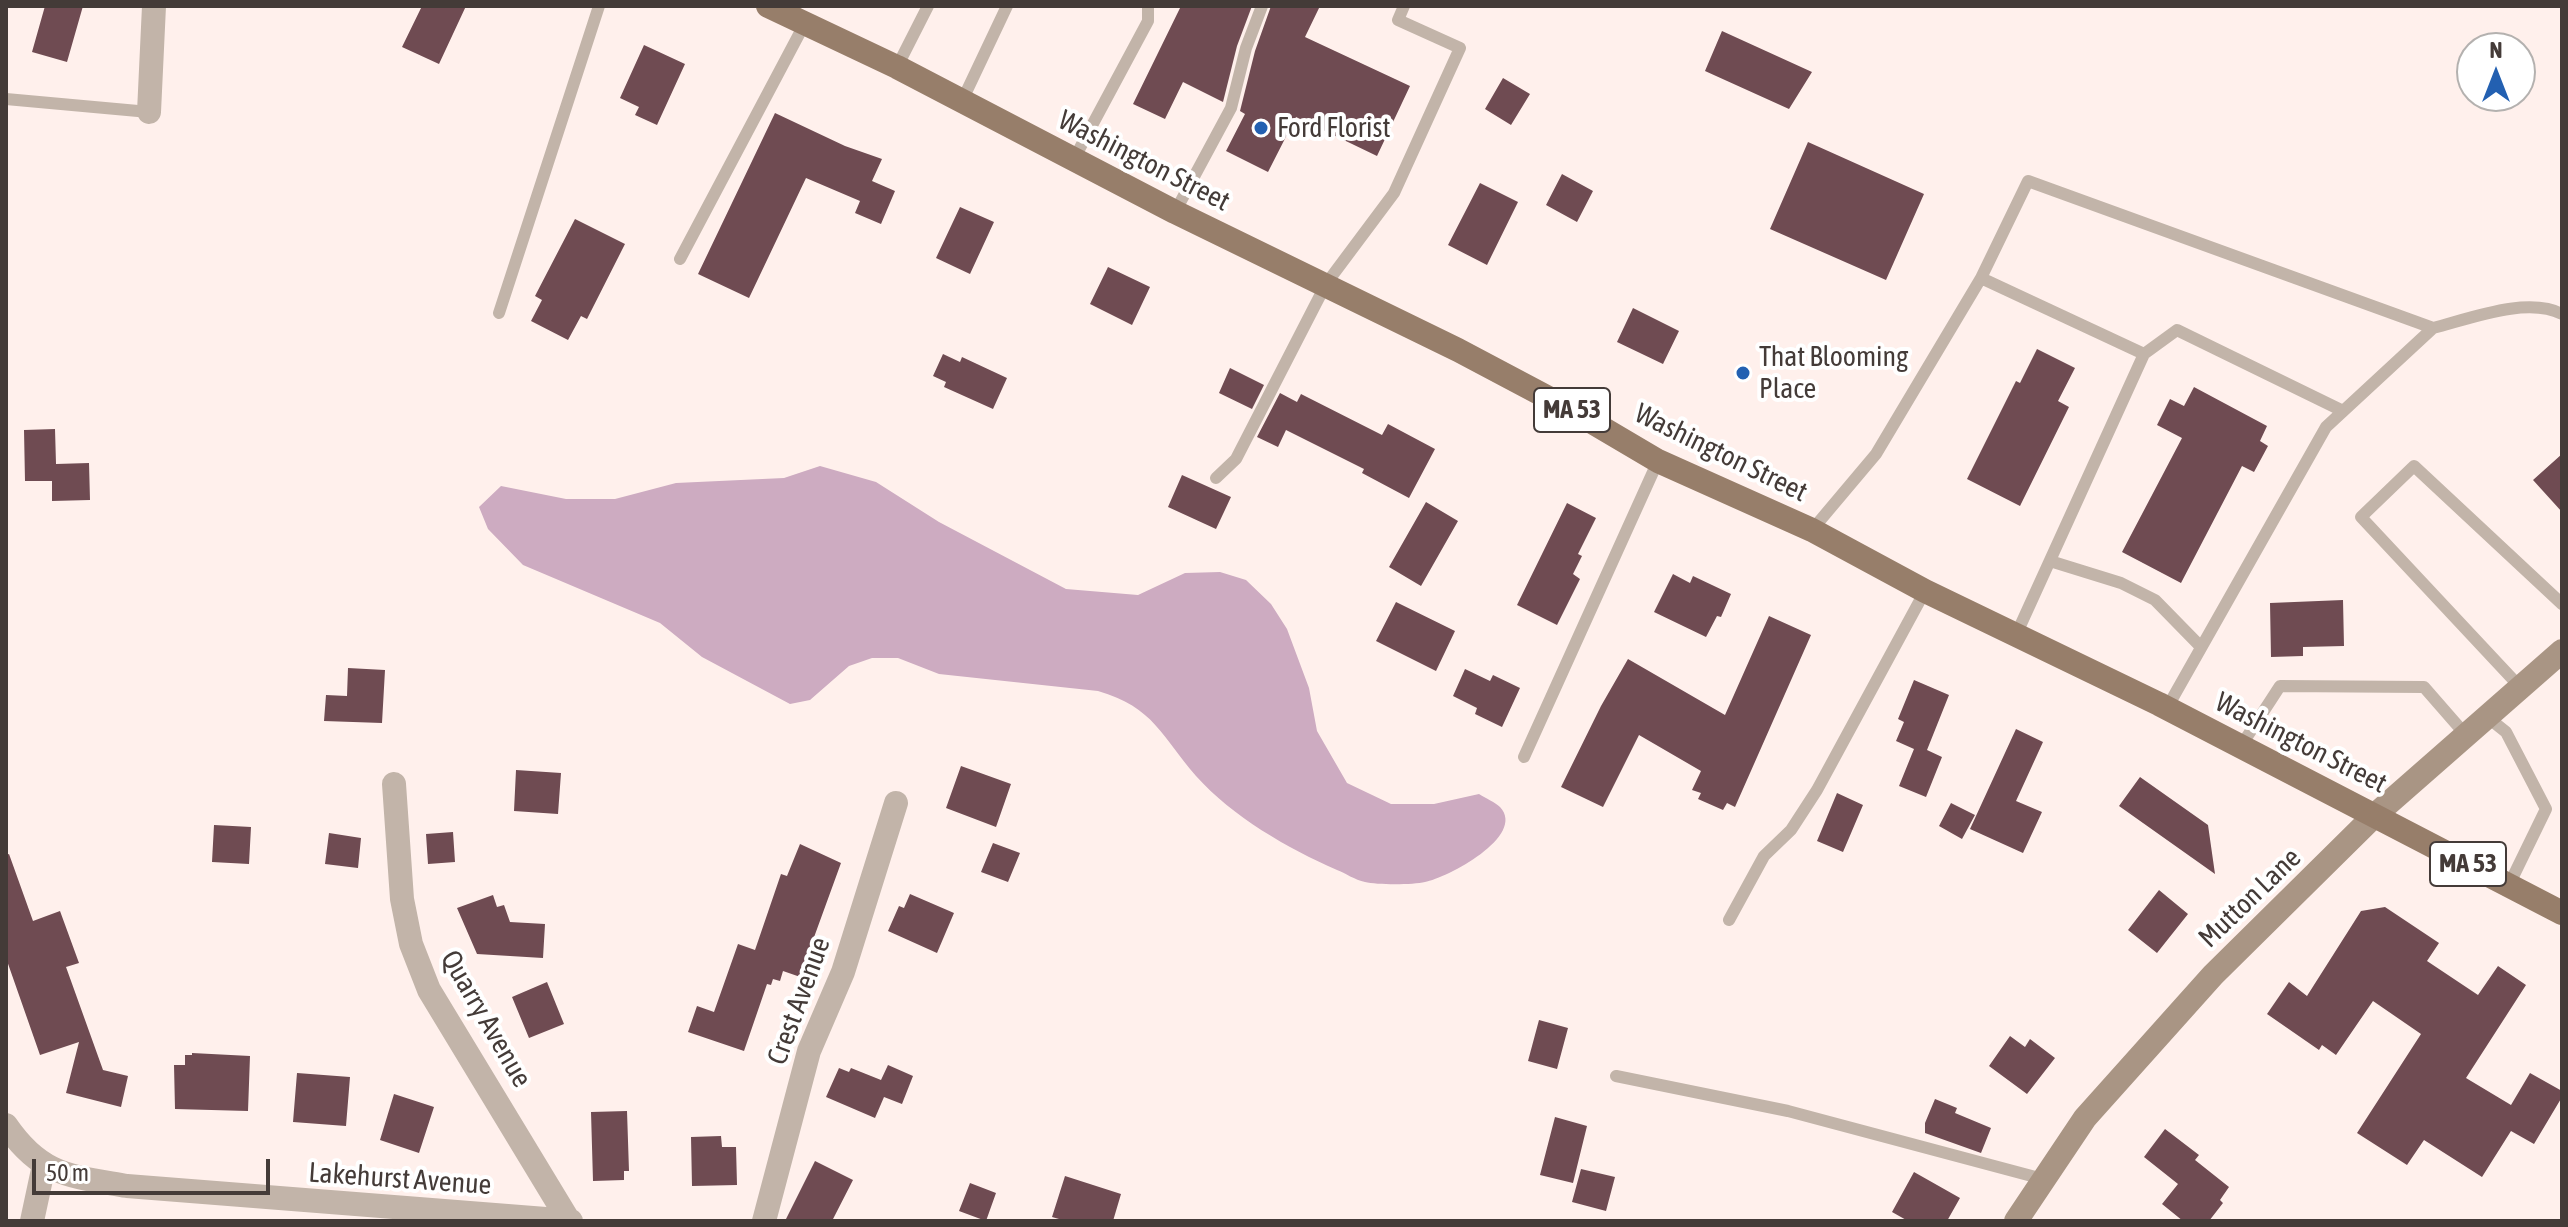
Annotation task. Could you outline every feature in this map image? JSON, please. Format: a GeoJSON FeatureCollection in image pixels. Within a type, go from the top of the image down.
{"type":"FeatureCollection","features":[{"type":"Feature","properties":{"kind":"main road","name":"Washington Street"},"geometry":{"type":"LineString","coordinates":[[768,6],[897,67],[1175,212],[1326,284],[1562,405],[1658,461],[1812,530],[1925,591],[2167,708],[2562,913]]}},
{"type":"Feature","properties":{"kind":"street"},"geometry":{"type":"LineString","coordinates":[[149,112],[154,6]]}},
{"type":"Feature","properties":{"kind":"street","name":"Mutton Lane"},"geometry":{"type":"LineString","coordinates":[[2016,1221],[2085,1118],[2213,975],[2375,815],[2562,651]]}},
{"type":"Feature","properties":{"kind":"street","name":"Quarry Avenue"},"geometry":{"type":"LineString","coordinates":[[394,784],[402,899],[411,944],[429,990],[570,1221]]}},
{"type":"Feature","properties":{"kind":"street","name":"Crest Avenue"},"geometry":{"type":"LineString","coordinates":[[764,1221],[809,1051],[843,972],[896,803]]}},
{"type":"Feature","properties":{"kind":"street","name":"Lakehurst Avenue"},"geometry":{"type":"LineString","coordinates":[[6,1125],[25,1152],[44,1165],[78,1177],[127,1186],[570,1221]]}},
{"type":"Feature","properties":{"kind":"street"},"geometry":{"type":"LineString","coordinates":[[32,1221],[44,1165]]}},
{"type":"Feature","properties":{"kind":"lane"},"geometry":{"type":"LineString","coordinates":[[499,313],[599,6]]}},
{"type":"Feature","properties":{"kind":"lane"},"geometry":{"type":"LineString","coordinates":[[897,67],[928,6]]}},
{"type":"Feature","properties":{"kind":"lane"},"geometry":{"type":"LineString","coordinates":[[962,101],[1007,6]]}},
{"type":"Feature","properties":{"kind":"lane"},"geometry":{"type":"LineString","coordinates":[[1074,159],[1148,21],[1148,6]]}},
{"type":"Feature","properties":{"kind":"lane"},"geometry":{"type":"LineString","coordinates":[[1175,212],[1231,108],[1246,48],[1262,6]]}},
{"type":"Feature","properties":{"kind":"lane"},"geometry":{"type":"LineString","coordinates":[[1216,478],[1236,459],[1326,284],[1394,193],[1460,48],[1398,20],[1404,6]]}},
{"type":"Feature","properties":{"kind":"lane"},"geometry":{"type":"LineString","coordinates":[[680,259],[805,23]]}},
{"type":"Feature","properties":{"kind":"lane"},"geometry":{"type":"LineString","coordinates":[[6,99],[149,112]]}},
{"type":"Feature","properties":{"kind":"lane"},"geometry":{"type":"LineString","coordinates":[[1812,530],[1876,454],[1981,278],[2028,181],[2433,328]]}},
{"type":"Feature","properties":{"kind":"lane"},"geometry":{"type":"LineString","coordinates":[[1981,278],[2144,354]]}},
{"type":"Feature","properties":{"kind":"lane"},"geometry":{"type":"LineString","coordinates":[[2167,708],[2326,427],[2433,328],[2523,306],[2554,309],[2562,314]]}},
{"type":"Feature","properties":{"kind":"lane"},"geometry":{"type":"LineString","coordinates":[[2016,635],[2144,354],[2177,330],[2343,411]]}},
{"type":"Feature","properties":{"kind":"lane"},"geometry":{"type":"LineString","coordinates":[[1524,757],[1658,461]]}},
{"type":"Feature","properties":{"kind":"lane"},"geometry":{"type":"LineString","coordinates":[[2520,687],[2361,517],[2414,466],[2562,604]]}},
{"type":"Feature","properties":{"kind":"lane"},"geometry":{"type":"LineString","coordinates":[[2050,561],[2121,583],[2155,600],[2201,647]]}},
{"type":"Feature","properties":{"kind":"lane"},"geometry":{"type":"LineString","coordinates":[[1729,920],[1764,856],[1791,830],[1817,790],[1925,591]]}},
{"type":"Feature","properties":{"kind":"lane"},"geometry":{"type":"LineString","coordinates":[[2241,746],[2280,686],[2424,687],[2465,734]]}},
{"type":"Feature","properties":{"kind":"lane"},"geometry":{"type":"LineString","coordinates":[[2486,716],[2506,732],[2546,809],[2509,885]]}},
{"type":"Feature","properties":{"kind":"lane"},"geometry":{"type":"LineString","coordinates":[[1616,1076],[1788,1111],[2043,1179]]}},
{"type":"Feature","properties":{"kind":"shaded area"},"geometry":{"type":"Polygon","coordinates":[[[820,466],[876,482],[939,522],[1066,589],[1138,595],[1185,573],[1220,572],[1246,580],[1271,604],[1287,629],[1309,688],[1317,731],[1347,783],[1391,804],[1434,804],[1479,794],[1500,807],[1505,818],[1503,830],[1481,854],[1436,879],[1412,884],[1371,883],[1299,852],[1244,818],[1196,776],[1145,715],[1117,698],[1098,691],[939,674],[898,658],[872,658],[849,666],[810,700],[790,704],[702,657],[660,623],[523,565],[488,529],[479,507],[501,486],[566,499],[615,499],[676,483],[784,478],[820,466]]]}},
{"type":"Feature","properties":{"kind":"building"},"geometry":{"type":"Polygon","coordinates":[[[45,6],[83,6],[67,62],[32,52],[45,6]]]}},
{"type":"Feature","properties":{"kind":"building"},"geometry":{"type":"Polygon","coordinates":[[[422,6],[466,6],[439,64],[402,47],[422,6]]]}},
{"type":"Feature","properties":{"kind":"building"},"geometry":{"type":"Polygon","coordinates":[[[1181,6],[1252,6],[1237,46],[1223,102],[1183,82],[1165,119],[1133,104],[1181,6]]]}},
{"type":"Feature","properties":{"kind":"building"},"geometry":{"type":"Polygon","coordinates":[[[1271,6],[1320,6],[1305,37],[1410,86],[1377,156],[1296,117],[1268,172],[1226,151],[1245,114],[1240,111],[1255,51],[1271,6]]]}},
{"type":"Feature","properties":{"kind":"building"},"geometry":{"type":"Polygon","coordinates":[[[1722,31],[1812,72],[1789,109],[1705,71],[1722,31]]]}},
{"type":"Feature","properties":{"kind":"building"},"geometry":{"type":"Polygon","coordinates":[[[644,45],[685,64],[657,125],[635,115],[639,107],[620,98],[644,45]]]}},
{"type":"Feature","properties":{"kind":"building"},"geometry":{"type":"Polygon","coordinates":[[[1503,78],[1530,94],[1511,125],[1485,109],[1503,78]]]}},
{"type":"Feature","properties":{"kind":"building"},"geometry":{"type":"Polygon","coordinates":[[[775,113],[845,146],[882,159],[872,181],[895,191],[881,224],[855,213],[860,201],[806,178],[749,298],[698,274],[775,113]]]}},
{"type":"Feature","properties":{"kind":"building"},"geometry":{"type":"Polygon","coordinates":[[[1808,142],[1924,194],[1886,280],[1770,229],[1808,142]]]}},
{"type":"Feature","properties":{"kind":"building"},"geometry":{"type":"Polygon","coordinates":[[[1562,174],[1593,191],[1577,222],[1546,205],[1562,174]]]}},
{"type":"Feature","properties":{"kind":"building"},"geometry":{"type":"Polygon","coordinates":[[[1480,183],[1518,202],[1487,265],[1448,245],[1480,183]]]}},
{"type":"Feature","properties":{"kind":"building"},"geometry":{"type":"Polygon","coordinates":[[[960,207],[994,222],[970,274],[936,258],[960,207]]]}},
{"type":"Feature","properties":{"kind":"building"},"geometry":{"type":"Polygon","coordinates":[[[575,219],[625,244],[587,319],[581,316],[568,340],[531,321],[542,300],[535,296],[575,219]]]}},
{"type":"Feature","properties":{"kind":"building"},"geometry":{"type":"Polygon","coordinates":[[[1108,267],[1150,287],[1132,325],[1090,304],[1108,267]]]}},
{"type":"Feature","properties":{"kind":"building"},"geometry":{"type":"Polygon","coordinates":[[[1633,308],[1679,331],[1663,364],[1617,342],[1633,308]]]}},
{"type":"Feature","properties":{"kind":"building"},"geometry":{"type":"Polygon","coordinates":[[[2037,349],[2075,368],[2058,401],[2069,407],[2020,506],[1967,479],[2016,381],[2020,383],[2037,349]]]}},
{"type":"Feature","properties":{"kind":"building"},"geometry":{"type":"Polygon","coordinates":[[[943,354],[960,362],[962,357],[1007,378],[993,409],[944,387],[946,382],[933,376],[943,354]]]}},
{"type":"Feature","properties":{"kind":"building"},"geometry":{"type":"Polygon","coordinates":[[[1230,368],[1264,385],[1252,409],[1219,393],[1230,368]]]}},
{"type":"Feature","properties":{"kind":"building"},"geometry":{"type":"Polygon","coordinates":[[[2194,387],[2267,426],[2260,441],[2268,446],[2254,472],[2242,466],[2181,583],[2122,552],[2182,438],[2157,425],[2170,399],[2184,406],[2194,387]]]}},
{"type":"Feature","properties":{"kind":"building"},"geometry":{"type":"Polygon","coordinates":[[[1280,393],[1297,402],[1301,394],[1382,435],[1388,424],[1435,449],[1409,498],[1362,473],[1364,469],[1286,430],[1278,447],[1257,437],[1280,393]]]}},
{"type":"Feature","properties":{"kind":"building"},"geometry":{"type":"Polygon","coordinates":[[[55,429],[56,464],[89,463],[90,500],[52,501],[52,481],[25,481],[24,430],[55,429]]]}},
{"type":"Feature","properties":{"kind":"building"},"geometry":{"type":"Polygon","coordinates":[[[2562,454],[2562,512],[2533,480],[2562,454]]]}},
{"type":"Feature","properties":{"kind":"building"},"geometry":{"type":"Polygon","coordinates":[[[1182,475],[1231,497],[1216,529],[1168,507],[1182,475]]]}},
{"type":"Feature","properties":{"kind":"building"},"geometry":{"type":"Polygon","coordinates":[[[1426,502],[1458,521],[1421,586],[1389,567],[1426,502]]]}},
{"type":"Feature","properties":{"kind":"building"},"geometry":{"type":"Polygon","coordinates":[[[1567,503],[1596,518],[1578,554],[1582,556],[1573,574],[1580,579],[1557,625],[1517,605],[1567,503]]]}},
{"type":"Feature","properties":{"kind":"building"},"geometry":{"type":"Polygon","coordinates":[[[1673,574],[1690,583],[1693,576],[1731,594],[1721,617],[1717,616],[1706,637],[1654,612],[1673,574]]]}},
{"type":"Feature","properties":{"kind":"building"},"geometry":{"type":"Polygon","coordinates":[[[2343,600],[2344,646],[2303,647],[2303,656],[2271,657],[2270,603],[2343,600]]]}},
{"type":"Feature","properties":{"kind":"building"},"geometry":{"type":"Polygon","coordinates":[[[1396,602],[1455,631],[1436,671],[1376,641],[1396,602]]]}},
{"type":"Feature","properties":{"kind":"building"},"geometry":{"type":"Polygon","coordinates":[[[1769,616],[1811,635],[1735,807],[1727,803],[1723,810],[1698,799],[1701,793],[1692,790],[1701,771],[1639,735],[1603,807],[1561,787],[1628,659],[1725,715],[1769,616]]]}},
{"type":"Feature","properties":{"kind":"building"},"geometry":{"type":"Polygon","coordinates":[[[348,668],[385,670],[382,723],[324,721],[326,695],[347,696],[348,668]]]}},
{"type":"Feature","properties":{"kind":"building"},"geometry":{"type":"Polygon","coordinates":[[[1465,669],[1490,681],[1493,675],[1520,688],[1502,727],[1475,714],[1477,708],[1453,696],[1465,669]]]}},
{"type":"Feature","properties":{"kind":"building"},"geometry":{"type":"Polygon","coordinates":[[[1914,680],[1949,695],[1927,750],[1942,757],[1926,797],[1899,786],[1914,749],[1896,741],[1904,722],[1898,719],[1914,680]]]}},
{"type":"Feature","properties":{"kind":"building"},"geometry":{"type":"Polygon","coordinates":[[[2016,729],[2043,742],[2016,801],[2042,812],[2023,853],[1970,829],[2016,729]]]}},
{"type":"Feature","properties":{"kind":"building"},"geometry":{"type":"Polygon","coordinates":[[[961,766],[1011,784],[996,827],[946,808],[961,766]]]}},
{"type":"Feature","properties":{"kind":"building"},"geometry":{"type":"Polygon","coordinates":[[[516,770],[561,773],[558,814],[514,811],[516,770]]]}},
{"type":"Feature","properties":{"kind":"building"},"geometry":{"type":"Polygon","coordinates":[[[2140,777],[2208,825],[2215,874],[2119,806],[2140,777]]]}},
{"type":"Feature","properties":{"kind":"building"},"geometry":{"type":"Polygon","coordinates":[[[1837,793],[1863,805],[1843,852],[1817,841],[1837,793]]]}},
{"type":"Feature","properties":{"kind":"building"},"geometry":{"type":"Polygon","coordinates":[[[1951,803],[1975,815],[1962,839],[1939,826],[1951,803]]]}},
{"type":"Feature","properties":{"kind":"building"},"geometry":{"type":"Polygon","coordinates":[[[214,825],[251,827],[249,864],[212,862],[214,825]]]}},
{"type":"Feature","properties":{"kind":"building"},"geometry":{"type":"Polygon","coordinates":[[[453,832],[455,862],[428,864],[426,834],[453,832]]]}},
{"type":"Feature","properties":{"kind":"building"},"geometry":{"type":"Polygon","coordinates":[[[329,833],[361,838],[358,868],[325,864],[329,833]]]}},
{"type":"Feature","properties":{"kind":"building"},"geometry":{"type":"Polygon","coordinates":[[[993,843],[1020,853],[1008,882],[981,872],[993,843]]]}},
{"type":"Feature","properties":{"kind":"building"},"geometry":{"type":"Polygon","coordinates":[[[800,844],[841,863],[809,951],[818,954],[809,980],[783,971],[780,981],[773,979],[771,985],[767,984],[744,1051],[688,1032],[697,1006],[714,1012],[738,944],[755,950],[781,874],[787,876],[800,844]]]}},
{"type":"Feature","properties":{"kind":"building"},"geometry":{"type":"Polygon","coordinates":[[[9,854],[33,921],[60,911],[79,963],[66,967],[103,1070],[128,1076],[121,1107],[66,1093],[79,1042],[40,1055],[6,958],[6,855],[9,854]]]}},
{"type":"Feature","properties":{"kind":"building"},"geometry":{"type":"Polygon","coordinates":[[[2159,890],[2188,914],[2157,953],[2128,930],[2159,890]]]}},
{"type":"Feature","properties":{"kind":"building"},"geometry":{"type":"Polygon","coordinates":[[[910,894],[954,913],[937,953],[888,931],[899,906],[904,908],[910,894]]]}},
{"type":"Feature","properties":{"kind":"building"},"geometry":{"type":"Polygon","coordinates":[[[493,895],[497,907],[504,905],[510,922],[545,924],[543,958],[477,954],[457,908],[493,895]]]}},
{"type":"Feature","properties":{"kind":"building"},"geometry":{"type":"Polygon","coordinates":[[[2385,907],[2439,943],[2427,961],[2478,995],[2498,966],[2526,985],[2466,1078],[2511,1105],[2530,1073],[2562,1091],[2562,1097],[2534,1144],[2511,1131],[2482,1177],[2424,1140],[2407,1165],[2357,1133],[2421,1034],[2373,1001],[2336,1055],[2322,1045],[2319,1050],[2267,1014],[2289,982],[2307,996],[2361,911],[2385,907]]]}},
{"type":"Feature","properties":{"kind":"building"},"geometry":{"type":"Polygon","coordinates":[[[547,982],[564,1024],[529,1038],[512,997],[547,982]]]}},
{"type":"Feature","properties":{"kind":"building"},"geometry":{"type":"Polygon","coordinates":[[[1539,1020],[1568,1028],[1557,1069],[1528,1061],[1539,1020]]]}},
{"type":"Feature","properties":{"kind":"building"},"geometry":{"type":"Polygon","coordinates":[[[2010,1036],[2025,1047],[2030,1039],[2055,1058],[2027,1094],[1989,1066],[2010,1036]]]}},
{"type":"Feature","properties":{"kind":"building"},"geometry":{"type":"Polygon","coordinates":[[[185,1055],[250,1056],[248,1111],[175,1109],[174,1065],[185,1065],[185,1055]]]}},
{"type":"Feature","properties":{"kind":"building"},"geometry":{"type":"Polygon","coordinates":[[[888,1065],[913,1076],[902,1104],[884,1097],[875,1118],[826,1097],[839,1068],[849,1072],[851,1068],[881,1080],[888,1065]]]}},
{"type":"Feature","properties":{"kind":"building"},"geometry":{"type":"Polygon","coordinates":[[[297,1073],[350,1077],[346,1126],[293,1122],[297,1073]]]}},
{"type":"Feature","properties":{"kind":"building"},"geometry":{"type":"Polygon","coordinates":[[[394,1094],[434,1107],[419,1153],[380,1140],[394,1094]]]}},
{"type":"Feature","properties":{"kind":"building"},"geometry":{"type":"Polygon","coordinates":[[[1935,1099],[1957,1108],[1955,1113],[1991,1128],[1981,1153],[1925,1133],[1925,1123],[1935,1099]]]}},
{"type":"Feature","properties":{"kind":"building"},"geometry":{"type":"Polygon","coordinates":[[[627,1111],[629,1171],[624,1171],[624,1180],[593,1181],[591,1112],[627,1111]]]}},
{"type":"Feature","properties":{"kind":"building"},"geometry":{"type":"Polygon","coordinates":[[[1555,1117],[1587,1126],[1573,1183],[1540,1175],[1555,1117]]]}},
{"type":"Feature","properties":{"kind":"building"},"geometry":{"type":"Polygon","coordinates":[[[2165,1129],[2199,1155],[2195,1160],[2229,1187],[2220,1200],[2223,1203],[2209,1221],[2183,1221],[2162,1204],[2178,1184],[2144,1157],[2165,1129]]]}},
{"type":"Feature","properties":{"kind":"building"},"geometry":{"type":"Polygon","coordinates":[[[721,1136],[722,1147],[736,1147],[737,1185],[692,1186],[691,1137],[721,1136]]]}},
{"type":"Feature","properties":{"kind":"building"},"geometry":{"type":"Polygon","coordinates":[[[815,1161],[853,1180],[832,1221],[785,1221],[815,1161]]]}},
{"type":"Feature","properties":{"kind":"building"},"geometry":{"type":"Polygon","coordinates":[[[1581,1169],[1615,1177],[1606,1211],[1572,1202],[1581,1169]]]}},
{"type":"Feature","properties":{"kind":"building"},"geometry":{"type":"Polygon","coordinates":[[[1914,1172],[1960,1198],[1947,1221],[1908,1221],[1892,1212],[1914,1172]]]}},
{"type":"Feature","properties":{"kind":"building"},"geometry":{"type":"Polygon","coordinates":[[[1065,1176],[1121,1194],[1113,1221],[1066,1221],[1052,1217],[1065,1176]]]}},
{"type":"Feature","properties":{"kind":"building"},"geometry":{"type":"Polygon","coordinates":[[[970,1183],[996,1193],[986,1221],[959,1211],[970,1183]]]}},
{"type":"Feature","properties":{"kind":"place","name":"Ford Florist"},"geometry":{"type":"Point","coordinates":[1261,128]}},
{"type":"Feature","properties":{"kind":"place","name":"That Blooming Place"},"geometry":{"type":"Point","coordinates":[1743,373]}}]}
